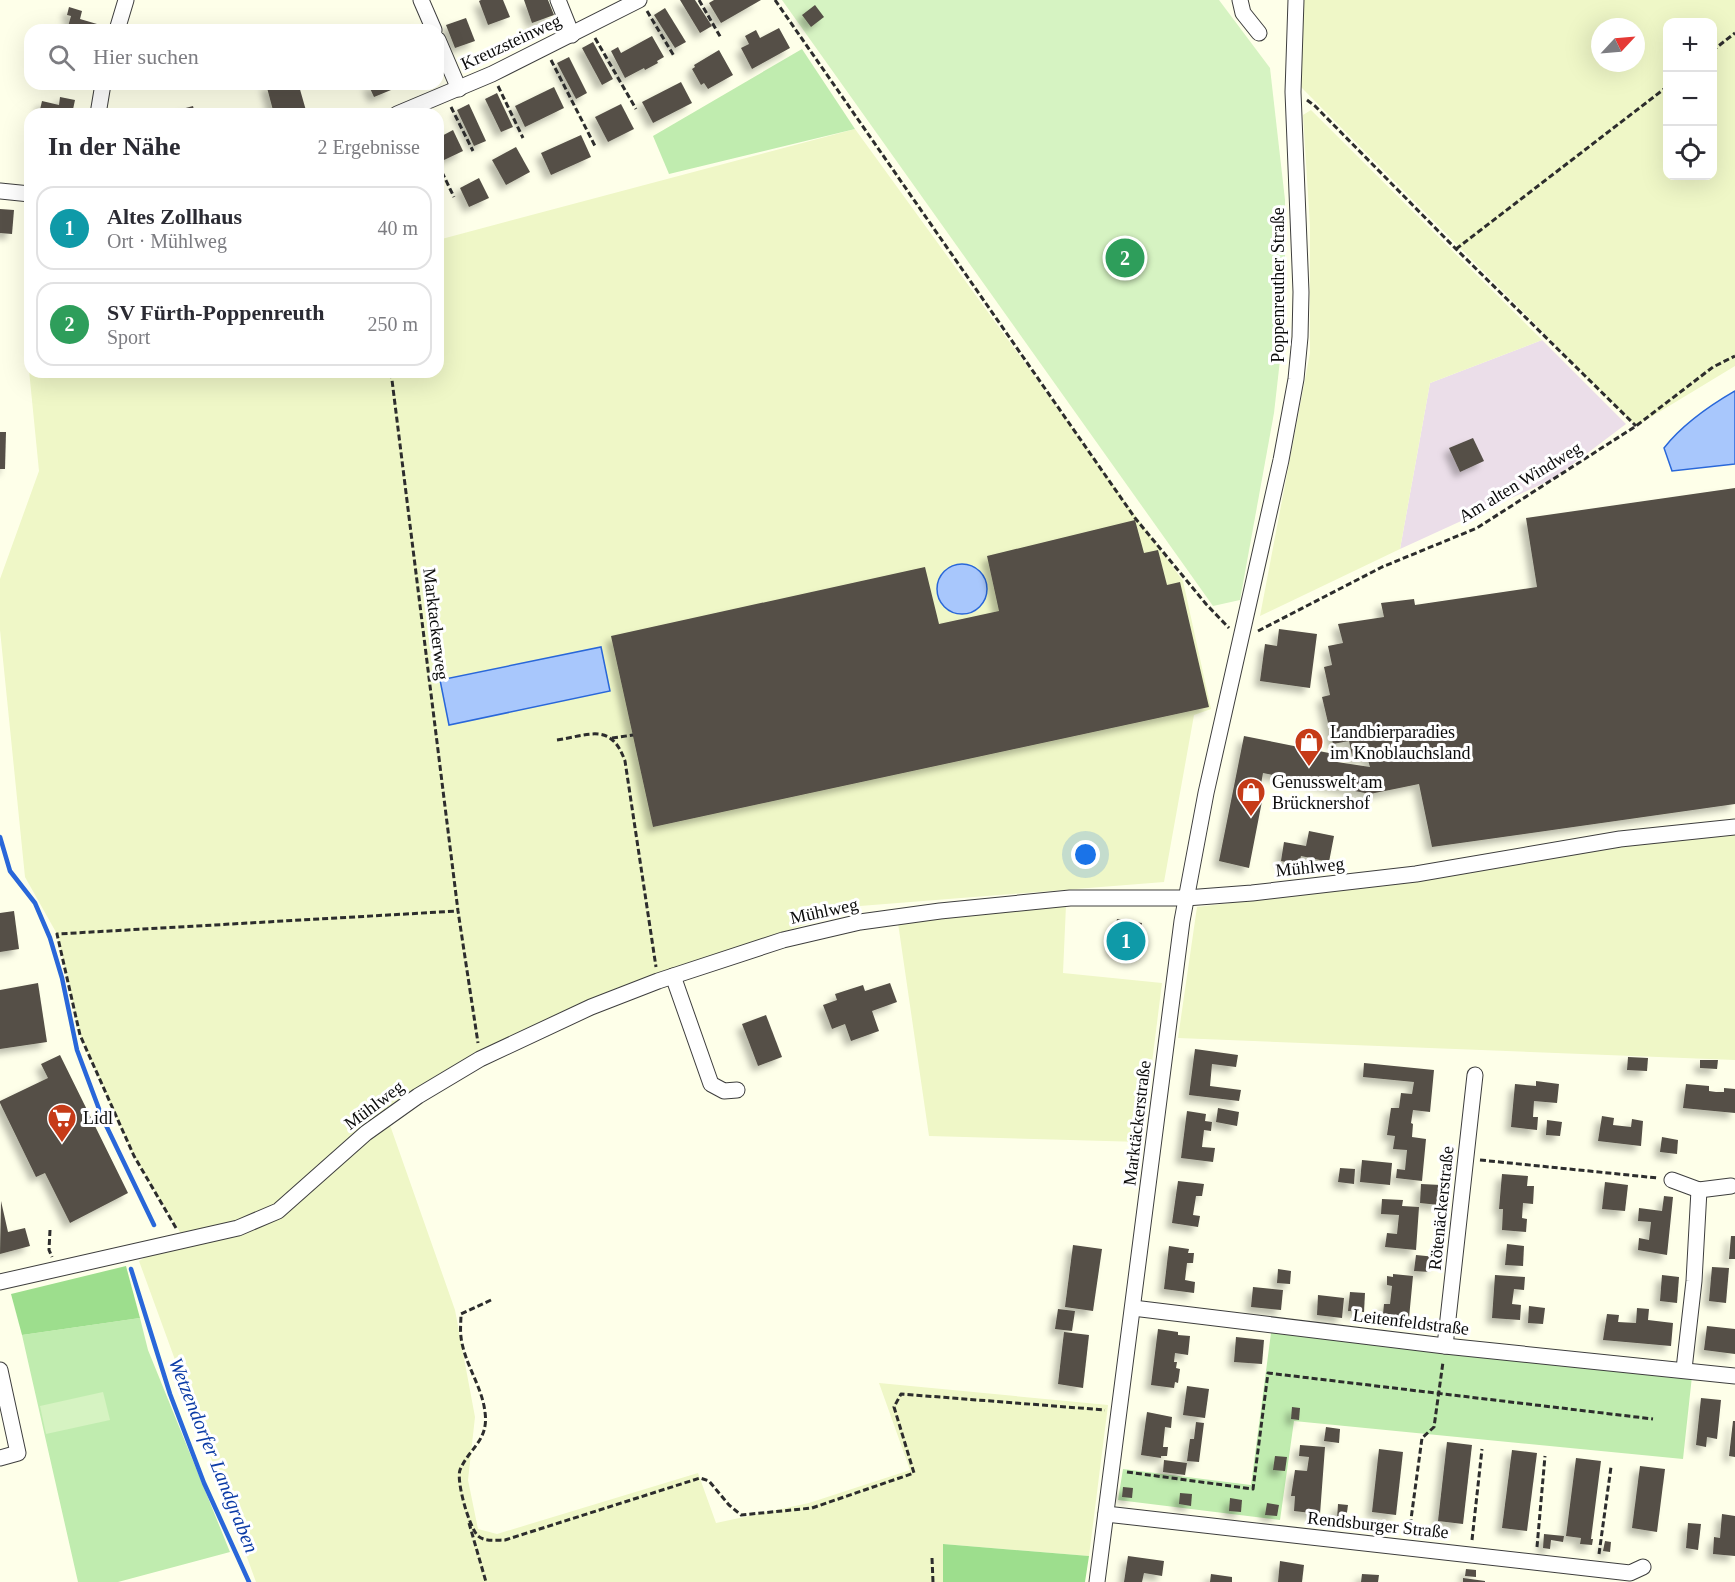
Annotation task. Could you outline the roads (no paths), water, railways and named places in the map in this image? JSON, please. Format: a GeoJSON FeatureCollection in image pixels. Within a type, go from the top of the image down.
{"type":"FeatureCollection","features":[{"type":"Feature","properties":{"kind":"street"},"geometry":{"type":"LineString","coordinates":[[119,24],[126,0]]}},
{"type":"Feature","properties":{"kind":"street"},"geometry":{"type":"LineString","coordinates":[[421,0],[431,24]]}},
{"type":"Feature","properties":{"kind":"street"},"geometry":{"type":"LineString","coordinates":[[558,0],[572,35]]}},
{"type":"Feature","properties":{"kind":"street"},"geometry":{"type":"LineString","coordinates":[[1240,0],[1243,13],[1259,33]]}},
{"type":"Feature","properties":{"kind":"street","name":"Poppenreuther Straße"},"geometry":{"type":"LineString","coordinates":[[1233,671],[1286,440],[1299,357],[1301,252],[1293,92],[1296,0]]}},
{"type":"Feature","properties":{"kind":"street","name":"Kreuzsteinweg"},"geometry":{"type":"LineString","coordinates":[[412,108],[492,74],[589,26],[642,5]]}},
{"type":"Feature","properties":{"kind":"street"},"geometry":{"type":"LineString","coordinates":[[444,62],[452,92]]}},
{"type":"Feature","properties":{"kind":"street"},"geometry":{"type":"LineString","coordinates":[[99,108],[102,90]]}},
{"type":"Feature","properties":{"kind":"street"},"geometry":{"type":"LineString","coordinates":[[0,191],[24,193]]}},
{"type":"Feature","properties":{"kind":"street","name":"Marktäckerstraße"},"geometry":{"type":"LineString","coordinates":[[1097,1582],[1172,991],[1186,898],[1206,793],[1233,671]]}},
{"type":"Feature","properties":{"kind":"street","name":"Mühlweg"},"geometry":{"type":"LineString","coordinates":[[0,1282],[238,1228],[278,1211],[366,1133],[418,1096],[480,1059],[591,1007],[658,981],[783,940],[860,922],[940,911],[1070,898],[1186,898],[1252,893],[1416,874],[1620,839],[1735,827]]}},
{"type":"Feature","properties":{"kind":"street"},"geometry":{"type":"LineString","coordinates":[[673,976],[711,1084],[724,1091],[737,1090]]}},
{"type":"Feature","properties":{"kind":"street","name":"Rötenäckerstraße"},"geometry":{"type":"LineString","coordinates":[[1444,1346],[1475,1075]]}},
{"type":"Feature","properties":{"kind":"street"},"geometry":{"type":"LineString","coordinates":[[1672,1180],[1699,1190],[1731,1186]]}},
{"type":"Feature","properties":{"kind":"street"},"geometry":{"type":"LineString","coordinates":[[1684,1369],[1694,1281],[1699,1190]]}},
{"type":"Feature","properties":{"kind":"street","name":"Leitenfeldstraße"},"geometry":{"type":"LineString","coordinates":[[1133,1308],[1444,1346],[1735,1376]]}},
{"type":"Feature","properties":{"kind":"street"},"geometry":{"type":"LineString","coordinates":[[0,1370],[18,1453],[0,1458]]}},
{"type":"Feature","properties":{"kind":"street","name":"Rendsburger Straße"},"geometry":{"type":"LineString","coordinates":[[1106,1514],[1630,1573],[1643,1567]]}},
{"type":"Feature","properties":{"kind":"water"},"geometry":{"type":"Polygon","coordinates":[[[1735,391],[1735,464],[1672,471],[1664,448],[1697,416],[1735,391]]]}},
{"type":"Feature","properties":{"kind":"water"},"geometry":{"type":"Polygon","coordinates":[[[957,564],[967,564],[980,571],[987,584],[987,594],[980,607],[967,614],[957,614],[948,610],[941,603],[937,594],[937,584],[941,575],[948,568],[957,564]]]}},
{"type":"Feature","properties":{"kind":"water"},"geometry":{"type":"Polygon","coordinates":[[[601,647],[610,691],[449,725],[440,680],[601,647]]]}},
{"type":"Feature","properties":{"kind":"waterway","name":"Wetzendorfer Landgraben"},"geometry":{"type":"LineString","coordinates":[[0,837],[10,871],[35,903],[50,938],[62,978],[77,1050],[102,1117],[154,1225]]}},
{"type":"Feature","properties":{"kind":"waterway","name":"Wetzendorfer Landgraben"},"geometry":{"type":"LineString","coordinates":[[131,1269],[170,1394],[204,1483],[249,1582]]}},
{"type":"Feature","properties":{"kind":"place","name":"SV Fürth-Poppenreuth"},"geometry":{"type":"Point","coordinates":[1125,258]}},
{"type":"Feature","properties":{"kind":"place","name":"Landbierparadies im Knoblauchsland"},"geometry":{"type":"Point","coordinates":[1309,768]}},
{"type":"Feature","properties":{"kind":"place","name":"Genusswelt am Brücknershof"},"geometry":{"type":"Point","coordinates":[1251,818]}},
{"type":"Feature","properties":{"kind":"place","name":"Altes Zollhaus"},"geometry":{"type":"Point","coordinates":[1126,941]}},
{"type":"Feature","properties":{"kind":"place","name":"Lidl"},"geometry":{"type":"Point","coordinates":[62,1144]}}]}
